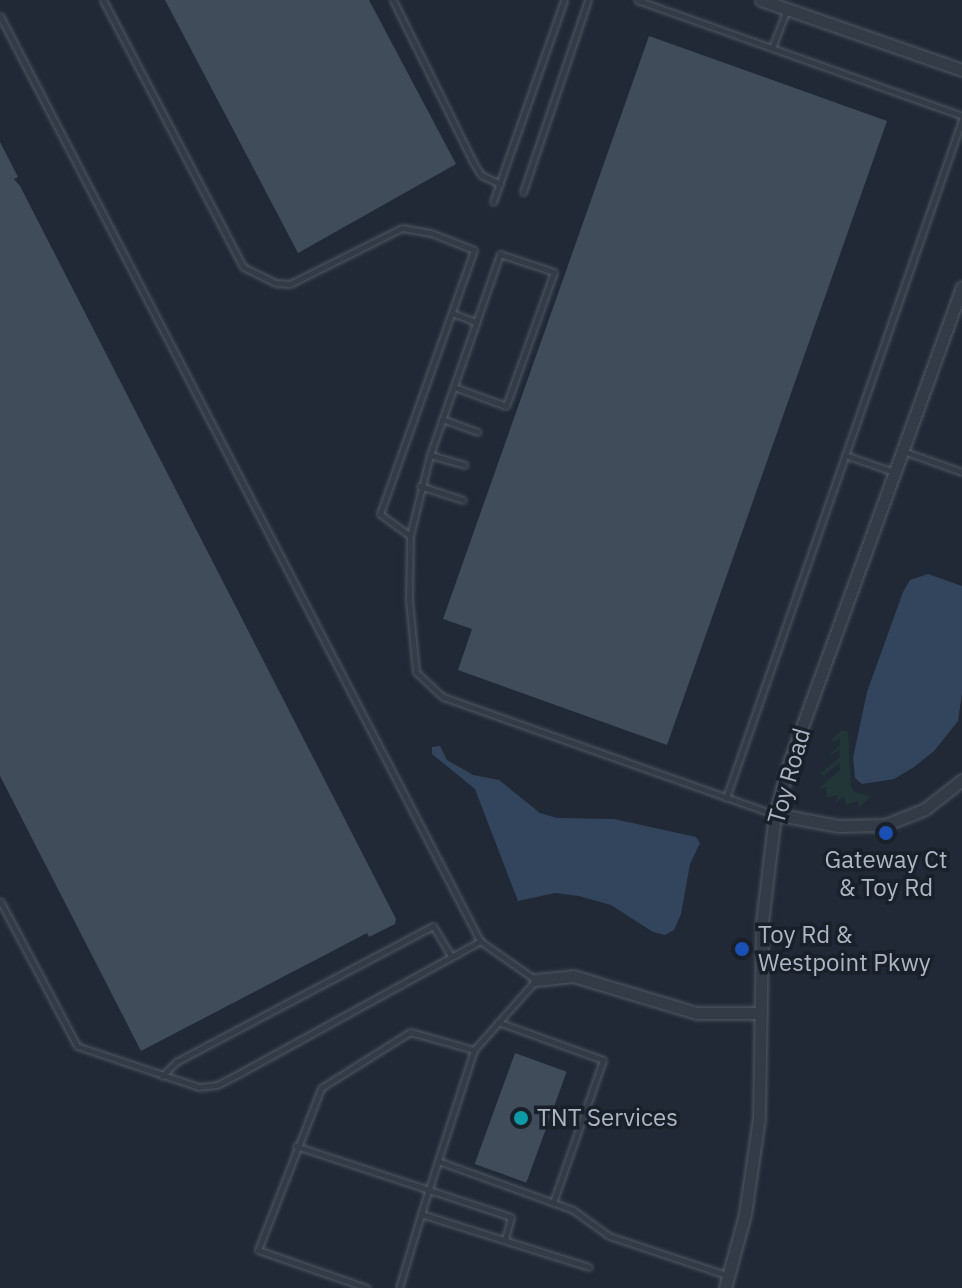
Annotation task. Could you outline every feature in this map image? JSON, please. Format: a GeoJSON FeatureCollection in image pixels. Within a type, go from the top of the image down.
{"type":"FeatureCollection","features":[{"type":"Feature","properties":{"kind":"street"},"geometry":{"type":"LineString","coordinates":[[761,0],[962,70]]}},
{"type":"Feature","properties":{"kind":"street","name":"Toy Road"},"geometry":{"type":"LineString","coordinates":[[727,1282],[755,1157],[762,1081],[762,922],[775,814],[790,760],[962,287]]}},
{"type":"Feature","properties":{"kind":"street"},"geometry":{"type":"LineString","coordinates":[[775,814],[838,826],[885,825],[925,809],[962,780]]}},
{"type":"Feature","properties":{"kind":"street"},"geometry":{"type":"LineString","coordinates":[[536,980],[573,976],[696,1013],[761,1013]]}},
{"type":"Feature","properties":{"kind":"lane"},"geometry":{"type":"LineString","coordinates":[[103,0],[243,267],[276,283],[290,284],[402,228],[416,229],[474,250],[380,514],[410,536]]}},
{"type":"Feature","properties":{"kind":"lane"},"geometry":{"type":"LineString","coordinates":[[393,0],[473,162],[481,175],[500,184]]}},
{"type":"Feature","properties":{"kind":"lane"},"geometry":{"type":"LineString","coordinates":[[493,202],[564,0]]}},
{"type":"Feature","properties":{"kind":"lane"},"geometry":{"type":"LineString","coordinates":[[637,0],[962,118],[726,798]]}},
{"type":"Feature","properties":{"kind":"lane"},"geometry":{"type":"LineString","coordinates":[[523,192],[585,1]]}},
{"type":"Feature","properties":{"kind":"lane"},"geometry":{"type":"LineString","coordinates":[[772,48],[787,9]]}},
{"type":"Feature","properties":{"kind":"lane"},"geometry":{"type":"LineString","coordinates":[[0,16],[480,941],[536,980],[474,1050],[399,1288]]}},
{"type":"Feature","properties":{"kind":"lane"},"geometry":{"type":"LineString","coordinates":[[454,387],[506,406],[554,272],[500,254],[442,419],[420,486],[410,536],[412,661],[416,672],[428,687],[454,701],[775,814]]}},
{"type":"Feature","properties":{"kind":"lane"},"geometry":{"type":"LineString","coordinates":[[452,313],[476,322]]}},
{"type":"Feature","properties":{"kind":"lane"},"geometry":{"type":"LineString","coordinates":[[442,419],[478,432]]}},
{"type":"Feature","properties":{"kind":"lane"},"geometry":{"type":"LineString","coordinates":[[902,451],[961,469]]}},
{"type":"Feature","properties":{"kind":"lane"},"geometry":{"type":"LineString","coordinates":[[430,455],[465,465]]}},
{"type":"Feature","properties":{"kind":"lane"},"geometry":{"type":"LineString","coordinates":[[845,455],[894,472]]}},
{"type":"Feature","properties":{"kind":"lane"},"geometry":{"type":"LineString","coordinates":[[420,486],[463,500]]}},
{"type":"Feature","properties":{"kind":"lane"},"geometry":{"type":"LineString","coordinates":[[0,901],[77,1046],[199,1087],[217,1085],[480,941]]}},
{"type":"Feature","properties":{"kind":"lane"},"geometry":{"type":"LineString","coordinates":[[162,1076],[176,1062],[433,926],[451,956]]}},
{"type":"Feature","properties":{"kind":"lane"},"geometry":{"type":"LineString","coordinates":[[498,1022],[603,1060],[553,1203]]}},
{"type":"Feature","properties":{"kind":"lane"},"geometry":{"type":"LineString","coordinates":[[367,1288],[258,1250],[321,1088],[410,1032],[474,1050]]}},
{"type":"Feature","properties":{"kind":"lane"},"geometry":{"type":"LineString","coordinates":[[296,1146],[511,1217],[505,1240]]}},
{"type":"Feature","properties":{"kind":"lane"},"geometry":{"type":"LineString","coordinates":[[438,1161],[573,1210],[609,1236],[727,1282]]}},
{"type":"Feature","properties":{"kind":"lane"},"geometry":{"type":"LineString","coordinates":[[421,1214],[589,1267]]}},
{"type":"Feature","properties":{"kind":"green space"},"geometry":{"type":"Polygon","coordinates":[[[842,730],[848,732],[851,787],[856,793],[871,796],[859,808],[857,801],[846,805],[844,796],[835,803],[838,795],[827,798],[826,787],[818,789],[840,770],[839,763],[823,776],[820,774],[840,757],[839,750],[826,758],[840,745],[840,738],[831,740],[842,730]]]}},
{"type":"Feature","properties":{"kind":"water"},"geometry":{"type":"Polygon","coordinates":[[[928,574],[962,586],[962,693],[958,721],[934,751],[914,767],[894,779],[862,784],[855,778],[853,758],[867,692],[903,592],[910,580],[928,574]]]}},
{"type":"Feature","properties":{"kind":"water"},"geometry":{"type":"Polygon","coordinates":[[[440,746],[447,760],[473,775],[499,780],[540,813],[557,818],[614,819],[696,837],[700,843],[690,864],[681,914],[674,930],[665,935],[653,932],[611,905],[579,896],[555,893],[518,901],[475,789],[432,754],[432,747],[440,746]]]}},
{"type":"Feature","properties":{"kind":"building"},"geometry":{"type":"Polygon","coordinates":[[[165,0],[369,0],[456,164],[298,253],[165,0]]]}},
{"type":"Feature","properties":{"kind":"building"},"geometry":{"type":"Polygon","coordinates":[[[649,36],[887,121],[667,745],[458,670],[472,629],[443,619],[649,36]]]}},
{"type":"Feature","properties":{"kind":"building"},"geometry":{"type":"Polygon","coordinates":[[[0,142],[18,177],[14,179],[396,919],[395,924],[369,937],[367,933],[141,1051],[0,776],[0,142]]]}},
{"type":"Feature","properties":{"kind":"building","name":"TNT Services"},"geometry":{"type":"Polygon","coordinates":[[[515,1053],[567,1072],[526,1183],[475,1164],[515,1053]]]}},
{"type":"Feature","properties":{"kind":"place","name":"Gateway Ct & Toy Rd"},"geometry":{"type":"Point","coordinates":[886,833]}},
{"type":"Feature","properties":{"kind":"place","name":"Toy Rd & Westpoint Pkwy"},"geometry":{"type":"Point","coordinates":[742,949]}},
{"type":"Feature","properties":{"kind":"place","name":"TNT Services"},"geometry":{"type":"Point","coordinates":[521,1118]}}]}
